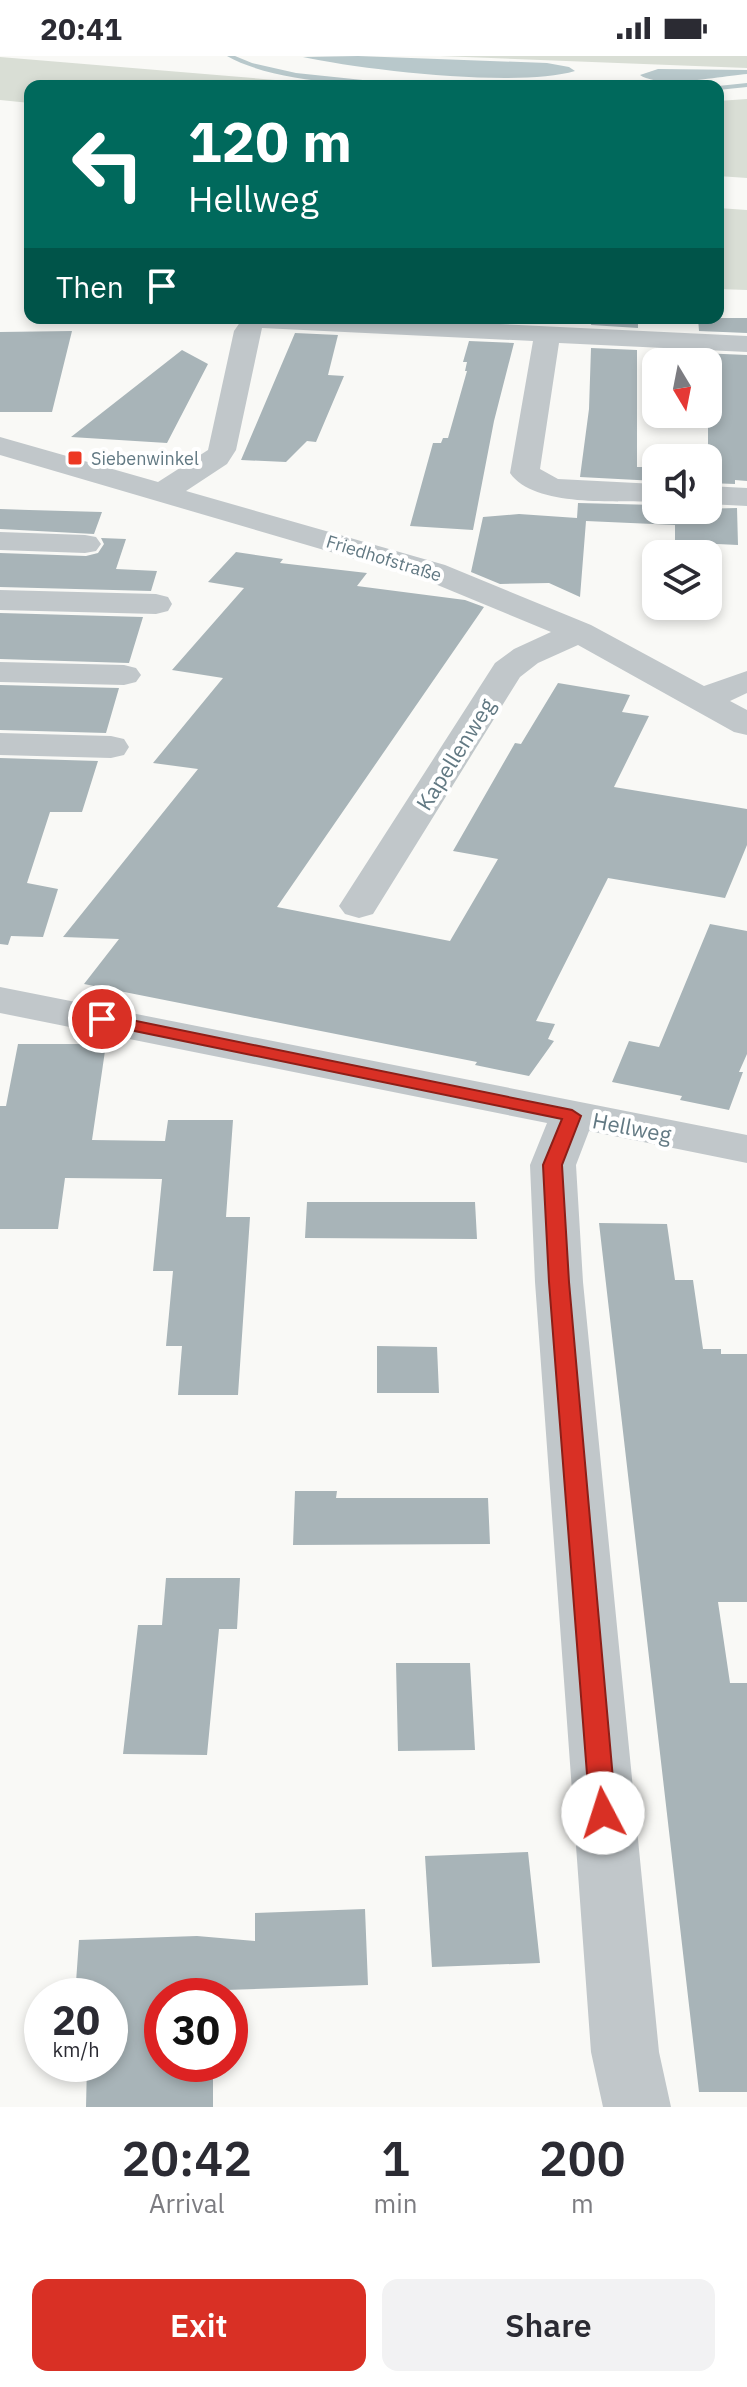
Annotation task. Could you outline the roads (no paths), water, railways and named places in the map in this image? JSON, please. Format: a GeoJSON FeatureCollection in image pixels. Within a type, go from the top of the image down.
{"type":"FeatureCollection","features":[{"type":"Feature","properties":{"kind":"street"},"geometry":{"type":"LineString","coordinates":[[165,491],[217,458],[222,450],[247,331],[252,324]]}},
{"type":"Feature","properties":{"kind":"street"},"geometry":{"type":"LineString","coordinates":[[338,324],[747,344]]}},
{"type":"Feature","properties":{"kind":"street"},"geometry":{"type":"LineString","coordinates":[[547,334],[525,473],[552,488],[642,492]]}},
{"type":"Feature","properties":{"kind":"street","name":"Friedhofstraße"},"geometry":{"type":"LineString","coordinates":[[0,446],[165,491],[434,572],[579,632],[747,724]]}},
{"type":"Feature","properties":{"kind":"street"},"geometry":{"type":"LineString","coordinates":[[722,496],[747,497]]}},
{"type":"Feature","properties":{"kind":"street"},"geometry":{"type":"LineString","coordinates":[[0,541],[85,544]]}},
{"type":"Feature","properties":{"kind":"street"},"geometry":{"type":"LineString","coordinates":[[0,600],[156,604]]}},
{"type":"Feature","properties":{"kind":"street","name":"Kapellenweg"},"geometry":{"type":"LineString","coordinates":[[359,906],[507,670],[526,656],[579,632]]}},
{"type":"Feature","properties":{"kind":"street"},"geometry":{"type":"LineString","coordinates":[[0,672],[124,675]]}},
{"type":"Feature","properties":{"kind":"street"},"geometry":{"type":"LineString","coordinates":[[704,699],[747,681]]}},
{"type":"Feature","properties":{"kind":"street"},"geometry":{"type":"LineString","coordinates":[[0,744],[111,747]]}},
{"type":"Feature","properties":{"kind":"street","name":"Hellweg"},"geometry":{"type":"LineString","coordinates":[[0,1000],[747,1149]]}},
{"type":"Feature","properties":{"kind":"street"},"geometry":{"type":"LineString","coordinates":[[572,1116],[553,1165],[559,1282],[625,2052],[637,2107]]}},
{"type":"Feature","properties":{"kind":"waterway"},"geometry":{"type":"LineString","coordinates":[[230,56],[272,70],[338,80]]}},
{"type":"Feature","properties":{"kind":"waterway"},"geometry":{"type":"LineString","coordinates":[[724,87],[747,85]]}},
{"type":"Feature","properties":{"kind":"place","name":"Siebenwinkel"},"geometry":{"type":"Point","coordinates":[75,458]}}]}
